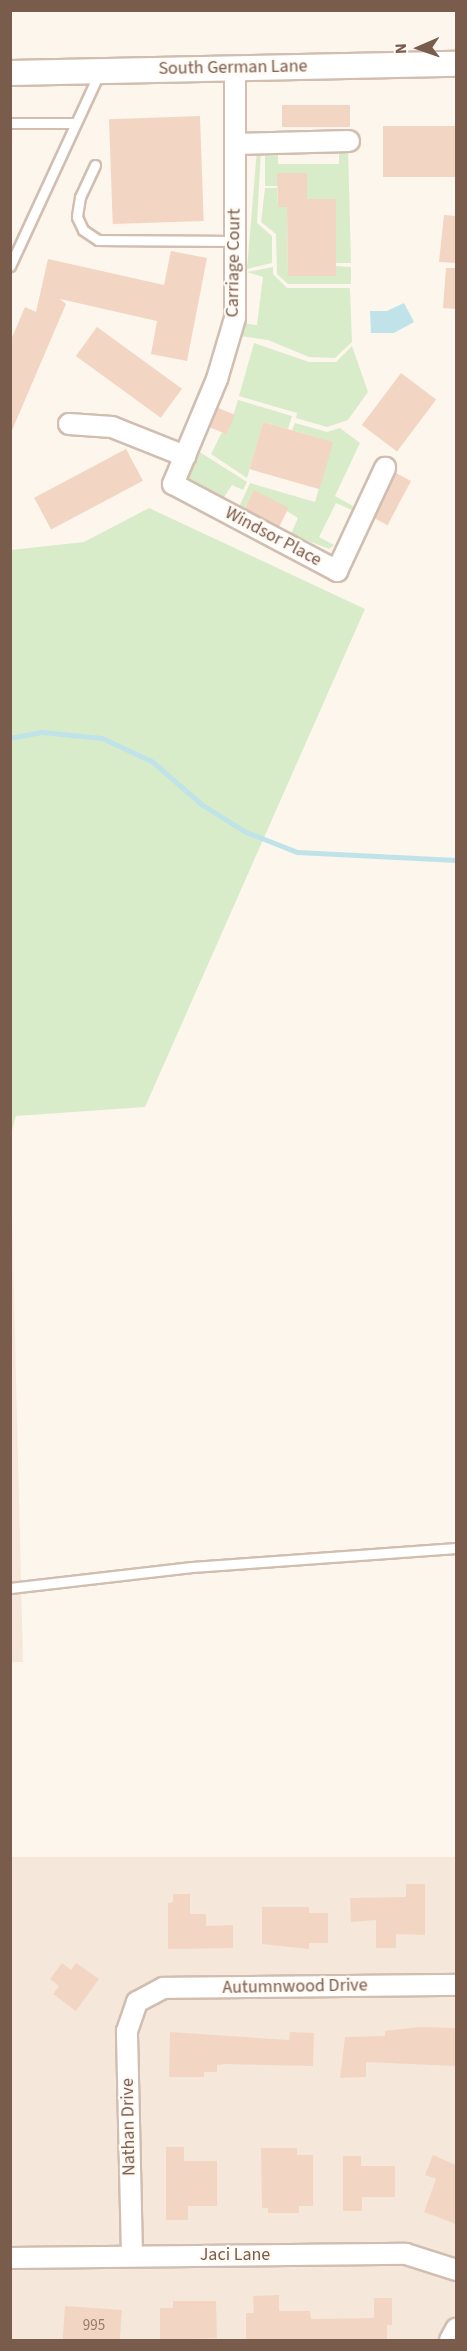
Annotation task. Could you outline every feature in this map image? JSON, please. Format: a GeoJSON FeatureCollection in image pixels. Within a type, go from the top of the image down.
{"type":"FeatureCollection","features":[{"type":"Feature","properties":{"kind":"street","name":"South German Lane"},"geometry":{"type":"LineString","coordinates":[[10,73],[456,64]]}},
{"type":"Feature","properties":{"kind":"street","name":"Carriage Court"},"geometry":{"type":"LineString","coordinates":[[173,484],[218,379],[234,318],[235,67]]}},
{"type":"Feature","properties":{"kind":"street"},"geometry":{"type":"LineString","coordinates":[[236,144],[349,141]]}},
{"type":"Feature","properties":{"kind":"street"},"geometry":{"type":"LineString","coordinates":[[69,424],[112,427],[185,456]]}},
{"type":"Feature","properties":{"kind":"street","name":"Windsor Place"},"geometry":{"type":"LineString","coordinates":[[173,484],[337,571],[385,468]]}},
{"type":"Feature","properties":{"kind":"street","name":"Autumnwood Drive"},"geometry":{"type":"LineString","coordinates":[[137,2002],[163,1989],[456,1985]]}},
{"type":"Feature","properties":{"kind":"street","name":"Nathan Drive"},"geometry":{"type":"LineString","coordinates":[[132,2255],[127,2031],[137,2002]]}},
{"type":"Feature","properties":{"kind":"street","name":"Jaci Lane"},"geometry":{"type":"LineString","coordinates":[[10,2258],[406,2254],[456,2270]]}},
{"type":"Feature","properties":{"kind":"street"},"geometry":{"type":"LineString","coordinates":[[450,2340],[456,2329]]}},
{"type":"Feature","properties":{"kind":"lane"},"geometry":{"type":"LineString","coordinates":[[10,266],[100,71]]}},
{"type":"Feature","properties":{"kind":"lane"},"geometry":{"type":"LineString","coordinates":[[10,123],[75,123]]}},
{"type":"Feature","properties":{"kind":"lane"},"geometry":{"type":"LineString","coordinates":[[95,165],[80,197],[77,218],[83,230],[98,240],[235,241]]}},
{"type":"Feature","properties":{"kind":"lane"},"geometry":{"type":"LineString","coordinates":[[10,1588],[192,1567],[456,1548]]}},
{"type":"Feature","properties":{"kind":"shaded area"},"geometry":{"type":"Polygon","coordinates":[[[10,1134],[23,1662],[10,1662],[10,1134]]]}},
{"type":"Feature","properties":{"kind":"shaded area"},"geometry":{"type":"Polygon","coordinates":[[[10,1857],[456,1857],[456,2340],[10,2340],[10,1857]]]}},
{"type":"Feature","properties":{"kind":"green space"},"geometry":{"type":"Polygon","coordinates":[[[339,147],[348,147],[351,263],[336,263],[336,199],[307,199],[307,173],[278,186],[265,186],[265,149],[278,149],[278,164],[339,164],[339,147]]]}},
{"type":"Feature","properties":{"kind":"green space"},"geometry":{"type":"Polygon","coordinates":[[[257,149],[261,150],[257,223],[272,236],[272,263],[247,269],[257,149]]]}},
{"type":"Feature","properties":{"kind":"green space"},"geometry":{"type":"Polygon","coordinates":[[[265,188],[277,188],[278,207],[287,207],[288,276],[336,276],[336,266],[351,267],[351,284],[288,284],[277,274],[276,234],[261,222],[265,188]]]}},
{"type":"Feature","properties":{"kind":"green space"},"geometry":{"type":"Polygon","coordinates":[[[273,267],[273,274],[287,288],[350,288],[352,342],[335,358],[309,357],[268,340],[239,336],[241,323],[257,325],[263,277],[247,272],[273,267]]]}},
{"type":"Feature","properties":{"kind":"green space"},"geometry":{"type":"Polygon","coordinates":[[[254,343],[309,362],[336,362],[352,346],[368,392],[348,420],[327,427],[296,418],[297,413],[239,396],[254,343]]]}},
{"type":"Feature","properties":{"kind":"green space"},"geometry":{"type":"Polygon","coordinates":[[[238,400],[292,416],[288,429],[263,422],[247,478],[211,454],[222,432],[227,434],[238,400]]]}},
{"type":"Feature","properties":{"kind":"green space"},"geometry":{"type":"Polygon","coordinates":[[[295,423],[327,432],[340,428],[360,443],[335,496],[353,506],[352,510],[336,503],[319,537],[334,545],[329,549],[291,534],[298,518],[254,491],[244,509],[239,507],[250,483],[315,502],[332,442],[292,430],[295,423]]]}},
{"type":"Feature","properties":{"kind":"green space"},"geometry":{"type":"Polygon","coordinates":[[[195,449],[247,482],[243,490],[232,485],[223,499],[183,476],[195,449]]]}},
{"type":"Feature","properties":{"kind":"green space"},"geometry":{"type":"Polygon","coordinates":[[[149,508],[365,609],[145,1107],[16,1116],[11,1134],[11,550],[84,542],[149,508]]]}},
{"type":"Feature","properties":{"kind":"water"},"geometry":{"type":"Polygon","coordinates":[[[404,303],[414,322],[394,333],[371,333],[370,311],[387,311],[404,303]]]}},
{"type":"Feature","properties":{"kind":"building"},"geometry":{"type":"Polygon","coordinates":[[[282,105],[350,105],[350,127],[282,127],[282,105]]]}},
{"type":"Feature","properties":{"kind":"building"},"geometry":{"type":"Polygon","coordinates":[[[200,116],[204,221],[113,224],[109,119],[200,116]]]}},
{"type":"Feature","properties":{"kind":"building"},"geometry":{"type":"Polygon","coordinates":[[[383,126],[456,126],[456,177],[383,177],[383,126]]]}},
{"type":"Feature","properties":{"kind":"building"},"geometry":{"type":"Polygon","coordinates":[[[277,173],[307,173],[307,199],[336,199],[336,276],[288,276],[287,207],[278,207],[277,173]]]}},
{"type":"Feature","properties":{"kind":"building"},"geometry":{"type":"Polygon","coordinates":[[[444,215],[456,216],[456,263],[439,262],[444,215]]]}},
{"type":"Feature","properties":{"kind":"building"},"geometry":{"type":"Polygon","coordinates":[[[171,251],[207,258],[187,361],[151,354],[157,321],[60,299],[66,304],[10,435],[10,342],[25,307],[36,312],[48,259],[164,285],[171,251]]]}},
{"type":"Feature","properties":{"kind":"building"},"geometry":{"type":"Polygon","coordinates":[[[446,268],[456,268],[456,309],[443,308],[446,268]]]}},
{"type":"Feature","properties":{"kind":"building"},"geometry":{"type":"Polygon","coordinates":[[[97,327],[182,389],[161,418],[76,356],[97,327]]]}},
{"type":"Feature","properties":{"kind":"building"},"geometry":{"type":"Polygon","coordinates":[[[401,373],[436,399],[397,451],[362,425],[401,373]]]}},
{"type":"Feature","properties":{"kind":"building"},"geometry":{"type":"Polygon","coordinates":[[[218,408],[235,415],[227,434],[210,427],[218,408]]]}},
{"type":"Feature","properties":{"kind":"building"},"geometry":{"type":"Polygon","coordinates":[[[263,422],[333,442],[320,489],[249,469],[263,422]]]}},
{"type":"Feature","properties":{"kind":"building"},"geometry":{"type":"Polygon","coordinates":[[[126,449],[143,481],[51,530],[34,498],[126,449]]]}},
{"type":"Feature","properties":{"kind":"building"},"geometry":{"type":"Polygon","coordinates":[[[396,473],[411,481],[388,525],[373,517],[396,473]]]}},
{"type":"Feature","properties":{"kind":"building"},"geometry":{"type":"Polygon","coordinates":[[[254,490],[289,508],[279,526],[244,509],[254,490]]]}},
{"type":"Feature","properties":{"kind":"building"},"geometry":{"type":"Polygon","coordinates":[[[406,1884],[425,1884],[425,1935],[396,1934],[396,1948],[376,1948],[376,1920],[351,1922],[350,1898],[406,1897],[406,1884]]]}},
{"type":"Feature","properties":{"kind":"building"},"geometry":{"type":"Polygon","coordinates":[[[173,1894],[190,1894],[190,1914],[206,1914],[206,1926],[233,1925],[233,1948],[168,1949],[168,1903],[173,1902],[173,1894]]]}},
{"type":"Feature","properties":{"kind":"building"},"geometry":{"type":"Polygon","coordinates":[[[262,1907],[309,1907],[309,1913],[328,1913],[328,1943],[309,1943],[309,1949],[262,1944],[262,1907]]]}},
{"type":"Feature","properties":{"kind":"building"},"geometry":{"type":"Polygon","coordinates":[[[62,1963],[71,1970],[76,1963],[99,1979],[76,2011],[53,1994],[59,1986],[50,1979],[62,1963]]]}},
{"type":"Feature","properties":{"kind":"building"},"geometry":{"type":"Polygon","coordinates":[[[419,2027],[456,2028],[456,2066],[366,2062],[366,2077],[340,2078],[345,2037],[385,2036],[385,2031],[419,2027]]]}},
{"type":"Feature","properties":{"kind":"building"},"geometry":{"type":"Polygon","coordinates":[[[170,2032],[289,2040],[290,2032],[314,2033],[313,2066],[225,2064],[217,2065],[217,2072],[204,2072],[204,2077],[169,2077],[170,2032]]]}},
{"type":"Feature","properties":{"kind":"building"},"geometry":{"type":"Polygon","coordinates":[[[166,2147],[184,2147],[184,2161],[217,2161],[217,2206],[188,2206],[188,2220],[166,2220],[166,2147]]]}},
{"type":"Feature","properties":{"kind":"building"},"geometry":{"type":"Polygon","coordinates":[[[261,2148],[297,2148],[297,2155],[313,2155],[313,2206],[299,2206],[299,2213],[268,2213],[268,2208],[262,2208],[261,2148]]]}},
{"type":"Feature","properties":{"kind":"building"},"geometry":{"type":"Polygon","coordinates":[[[433,2155],[456,2165],[456,2224],[424,2212],[436,2179],[425,2175],[433,2155]]]}},
{"type":"Feature","properties":{"kind":"building"},"geometry":{"type":"Polygon","coordinates":[[[343,2156],[361,2156],[361,2166],[395,2166],[395,2197],[362,2197],[362,2211],[343,2211],[343,2156]]]}},
{"type":"Feature","properties":{"kind":"building"},"geometry":{"type":"Polygon","coordinates":[[[279,2295],[279,2311],[310,2311],[311,2319],[374,2318],[374,2298],[392,2298],[392,2325],[387,2325],[387,2340],[246,2340],[246,2313],[254,2313],[253,2296],[279,2295]]]}},
{"type":"Feature","properties":{"kind":"building"},"geometry":{"type":"Polygon","coordinates":[[[173,2301],[216,2301],[217,2338],[160,2340],[160,2308],[173,2308],[173,2301]]]}},
{"type":"Feature","properties":{"kind":"building"},"geometry":{"type":"Polygon","coordinates":[[[65,2306],[122,2310],[120,2340],[63,2340],[65,2306]]]}},
{"type":"Feature","properties":{"kind":"waterway"},"geometry":{"type":"LineString","coordinates":[[10,738],[42,732],[102,738],[153,762],[201,804],[246,832],[297,852],[456,860]]}}]}
